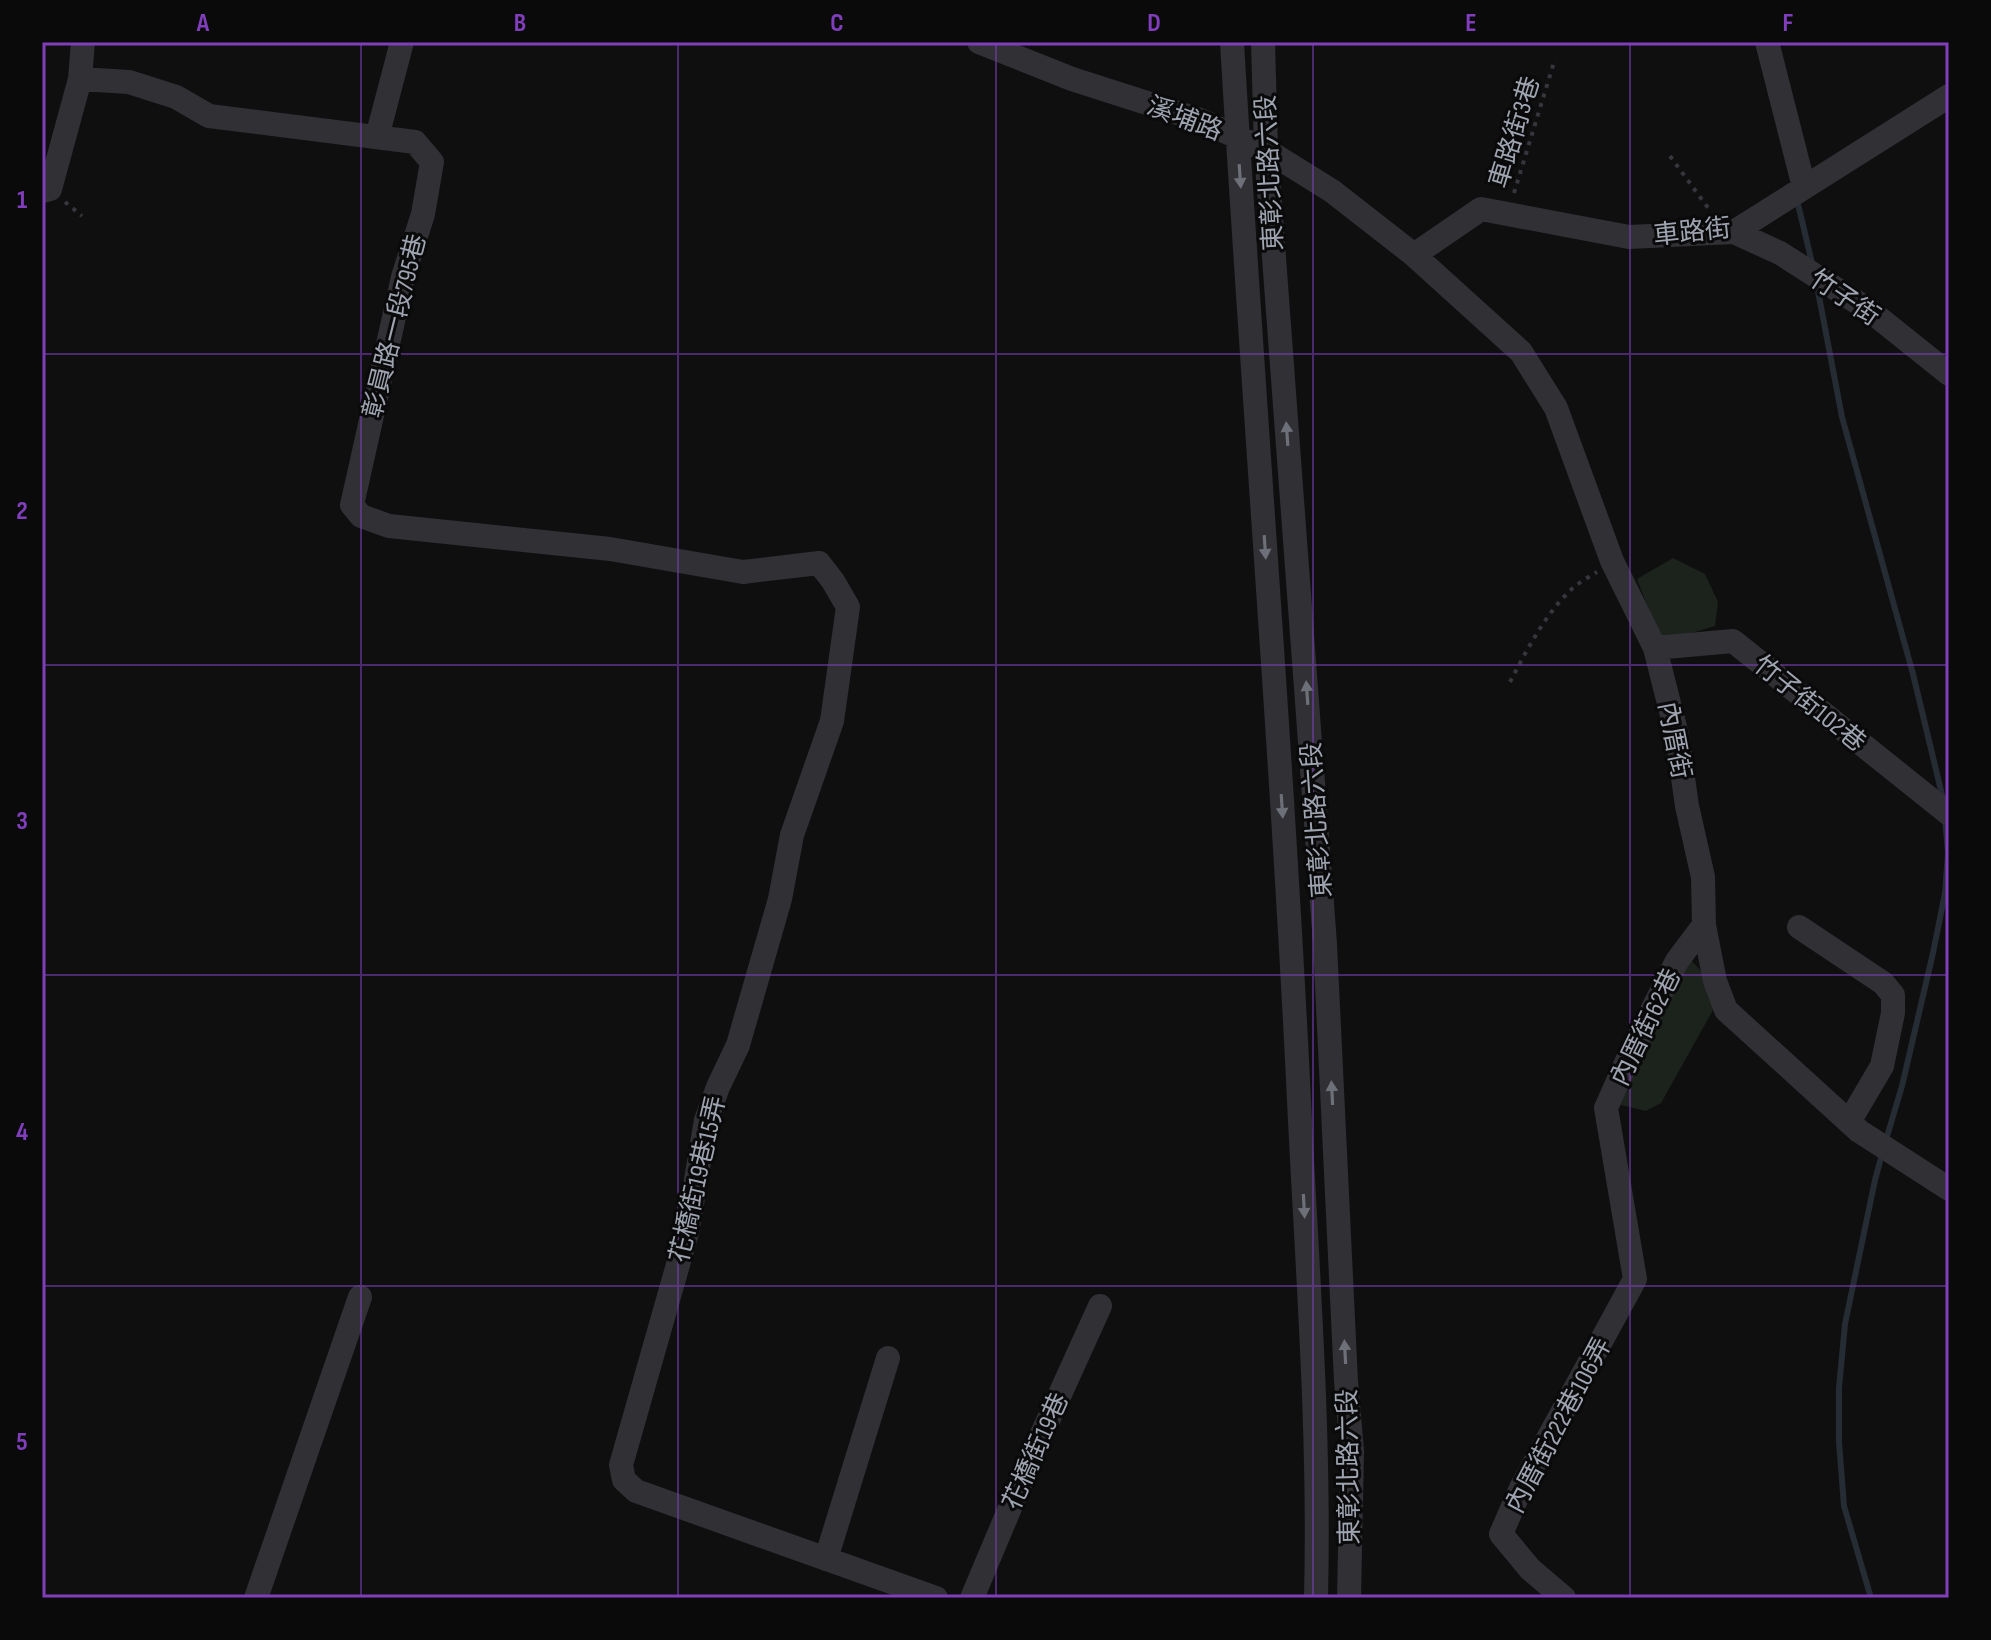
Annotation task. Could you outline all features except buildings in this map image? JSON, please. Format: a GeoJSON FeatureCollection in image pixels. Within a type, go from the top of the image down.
{"type":"FeatureCollection","features":[{"type":"Feature","properties":{"kind":"street"},"geometry":{"type":"LineString","coordinates":[[42,191],[50,189],[80,79],[83,42]]}},
{"type":"Feature","properties":{"kind":"street"},"geometry":{"type":"LineString","coordinates":[[377,137],[402,42]]}},
{"type":"Feature","properties":{"kind":"street","name":"溪埔路"},"geometry":{"type":"LineString","coordinates":[[979,42],[1072,79],[1200,120],[1266,150],[1332,191],[1414,255]]}},
{"type":"Feature","properties":{"kind":"street","name":"東彰北路六段"},"geometry":{"type":"LineString","coordinates":[[1232,42],[1293,968],[1316,1439],[1316,1598]]}},
{"type":"Feature","properties":{"kind":"street","name":"東彰北路六段"},"geometry":{"type":"LineString","coordinates":[[1263,42],[1266,150],[1325,944],[1352,1451],[1349,1598]]}},
{"type":"Feature","properties":{"kind":"street"},"geometry":{"type":"LineString","coordinates":[[1767,42],[1804,187]]}},
{"type":"Feature","properties":{"kind":"street","name":"彰員路一段795巷"},"geometry":{"type":"LineString","coordinates":[[80,79],[129,82],[176,97],[209,116],[415,142],[432,162],[423,214],[403,277],[352,505],[361,516],[389,526],[610,549],[743,572],[819,563]]}},
{"type":"Feature","properties":{"kind":"street","name":"車路街"},"geometry":{"type":"LineString","coordinates":[[1414,255],[1481,209],[1629,237],[1727,232],[1949,96]]}},
{"type":"Feature","properties":{"kind":"street","name":"竹子街"},"geometry":{"type":"LineString","coordinates":[[1727,232],[1780,253],[1869,310],[1949,374]]}},
{"type":"Feature","properties":{"kind":"street","name":"內厝街"},"geometry":{"type":"LineString","coordinates":[[1414,255],[1521,352],[1556,408],[1612,561],[1655,648],[1677,735],[1687,806],[1703,877],[1704,925],[1715,981],[1726,1010],[1859,1131],[1949,1189]]}},
{"type":"Feature","properties":{"kind":"street","name":"花橋街19巷15弄"},"geometry":{"type":"LineString","coordinates":[[819,563],[848,607],[832,721],[792,835],[778,909],[738,1045],[706,1120],[687,1233],[621,1465],[624,1480],[636,1491],[936,1598]]}},
{"type":"Feature","properties":{"kind":"street","name":"竹子街102巷"},"geometry":{"type":"LineString","coordinates":[[1655,648],[1733,641],[1949,814]]}},
{"type":"Feature","properties":{"kind":"street","name":"內厝街62巷"},"geometry":{"type":"LineString","coordinates":[[1635,1279],[1606,1108],[1677,961],[1704,925]]}},
{"type":"Feature","properties":{"kind":"street"},"geometry":{"type":"LineString","coordinates":[[1799,927],[1883,983],[1893,995],[1893,1013],[1882,1066],[1849,1122]]}},
{"type":"Feature","properties":{"kind":"street","name":"內厝街222巷106弄"},"geometry":{"type":"LineString","coordinates":[[1564,1598],[1530,1569],[1501,1534],[1521,1488],[1635,1279]]}},
{"type":"Feature","properties":{"kind":"street"},"geometry":{"type":"LineString","coordinates":[[256,1598],[360,1297]]}},
{"type":"Feature","properties":{"kind":"street","name":"花橋街19巷"},"geometry":{"type":"LineString","coordinates":[[972,1598],[1100,1306]]}},
{"type":"Feature","properties":{"kind":"street"},"geometry":{"type":"LineString","coordinates":[[826,1559],[888,1358]]}},
{"type":"Feature","properties":{"kind":"path","name":"車路街3巷"},"geometry":{"type":"LineString","coordinates":[[1507,215],[1555,59]]}},
{"type":"Feature","properties":{"kind":"path"},"geometry":{"type":"LineString","coordinates":[[1670,156],[1727,232]]}},
{"type":"Feature","properties":{"kind":"path"},"geometry":{"type":"LineString","coordinates":[[1510,682],[1536,634],[1552,613],[1575,586],[1612,561]]}},
{"type":"Feature","properties":{"kind":"shaded area"},"geometry":{"type":"Polygon","coordinates":[[[1673,558],[1705,574],[1718,602],[1715,626],[1661,642],[1637,579],[1673,558]]]}},
{"type":"Feature","properties":{"kind":"shaded area"},"geometry":{"type":"Polygon","coordinates":[[[1690,959],[1722,994],[1661,1103],[1646,1111],[1613,1103],[1690,959]]]}},
{"type":"Feature","properties":{"kind":"waterway"},"geometry":{"type":"LineString","coordinates":[[1797,200],[1813,267]]}},
{"type":"Feature","properties":{"kind":"waterway"},"geometry":{"type":"LineString","coordinates":[[1817,286],[1842,417],[1913,674],[1943,799]]}},
{"type":"Feature","properties":{"kind":"waterway"},"geometry":{"type":"LineString","coordinates":[[1886,1140],[1902,1086],[1945,893],[1948,853],[1945,818]]}},
{"type":"Feature","properties":{"kind":"waterway"},"geometry":{"type":"LineString","coordinates":[[1871,1598],[1844,1506],[1839,1388],[1845,1324],[1882,1154]]}}]}
